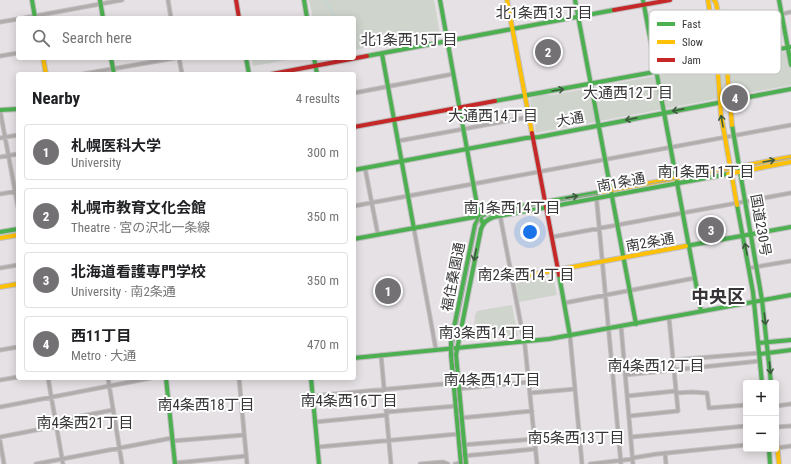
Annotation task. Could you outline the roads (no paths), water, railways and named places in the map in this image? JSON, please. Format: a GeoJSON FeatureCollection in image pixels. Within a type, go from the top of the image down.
{"type":"FeatureCollection","features":[{"type":"Feature","properties":{"kind":"main road"},"geometry":{"type":"LineString","coordinates":[[32,0],[35,16]]}},
{"type":"Feature","properties":{"kind":"main road"},"geometry":{"type":"LineString","coordinates":[[236,0],[239,16]]}},
{"type":"Feature","properties":{"kind":"main road"},"geometry":{"type":"LineString","coordinates":[[304,0],[307,16]]}},
{"type":"Feature","properties":{"kind":"main road"},"geometry":{"type":"LineString","coordinates":[[440,0],[463,129],[480,216],[483,224]]}},
{"type":"Feature","properties":{"kind":"main road"},"geometry":{"type":"LineString","coordinates":[[507,0],[570,336]]}},
{"type":"Feature","properties":{"kind":"main road"},"geometry":{"type":"LineString","coordinates":[[575,0],[636,324]]}},
{"type":"Feature","properties":{"kind":"main road"},"geometry":{"type":"LineString","coordinates":[[356,59],[578,17],[644,2],[670,0]]}},
{"type":"Feature","properties":{"kind":"main road","name":"国道230号"},"geometry":{"type":"LineString","coordinates":[[708,0],[709,10]]}},
{"type":"Feature","properties":{"kind":"main road","name":"国道230号"},"geometry":{"type":"LineString","coordinates":[[714,0],[717,10]]}},
{"type":"Feature","properties":{"kind":"main road"},"geometry":{"type":"LineString","coordinates":[[779,0],[791,64]]}},
{"type":"Feature","properties":{"kind":"main road"},"geometry":{"type":"LineString","coordinates":[[100,2],[103,16]]}},
{"type":"Feature","properties":{"kind":"main road"},"geometry":{"type":"LineString","coordinates":[[644,2],[649,29]]}},
{"type":"Feature","properties":{"kind":"main road"},"geometry":{"type":"LineString","coordinates":[[382,54],[414,229]]}},
{"type":"Feature","properties":{"kind":"main road"},"geometry":{"type":"LineString","coordinates":[[43,60],[46,72]]}},
{"type":"Feature","properties":{"kind":"main road"},"geometry":{"type":"LineString","coordinates":[[111,60],[113,72]]}},
{"type":"Feature","properties":{"kind":"main road"},"geometry":{"type":"LineString","coordinates":[[246,60],[249,72]]}},
{"type":"Feature","properties":{"kind":"main road"},"geometry":{"type":"LineString","coordinates":[[314,60],[317,72]]}},
{"type":"Feature","properties":{"kind":"main road"},"geometry":{"type":"LineString","coordinates":[[283,72],[349,60]]}},
{"type":"Feature","properties":{"kind":"main road"},"geometry":{"type":"LineString","coordinates":[[356,127],[649,73]]}},
{"type":"Feature","properties":{"kind":"main road"},"geometry":{"type":"LineString","coordinates":[[657,74],[701,311]]}},
{"type":"Feature","properties":{"kind":"main road","name":"国道230号"},"geometry":{"type":"LineString","coordinates":[[718,74],[725,137],[754,302],[762,380]]}},
{"type":"Feature","properties":{"kind":"main road","name":"国道230号"},"geometry":{"type":"LineString","coordinates":[[727,74],[728,101],[762,300],[771,380]]}},
{"type":"Feature","properties":{"kind":"main road","name":"大通"},"geometry":{"type":"LineString","coordinates":[[356,170],[791,89]]}},
{"type":"Feature","properties":{"kind":"main road"},"geometry":{"type":"LineString","coordinates":[[0,110],[16,108]]}},
{"type":"Feature","properties":{"kind":"main road","name":"南1条通"},"geometry":{"type":"LineString","coordinates":[[356,240],[480,216],[499,210],[596,192],[611,192],[677,180],[791,156]]}},
{"type":"Feature","properties":{"kind":"main road","name":"南1条通"},"geometry":{"type":"LineString","coordinates":[[677,180],[732,173],[791,162]]}},
{"type":"Feature","properties":{"kind":"main road","name":"南1条通"},"geometry":{"type":"LineString","coordinates":[[487,219],[596,198],[611,192]]}},
{"type":"Feature","properties":{"kind":"main road"},"geometry":{"type":"LineString","coordinates":[[480,216],[487,219]]}},
{"type":"Feature","properties":{"kind":"main road","name":"福住桑園通"},"geometry":{"type":"LineString","coordinates":[[461,464],[465,445],[457,389],[454,384],[451,349],[475,225],[480,216]]}},
{"type":"Feature","properties":{"kind":"main road","name":"福住桑園通"},"geometry":{"type":"LineString","coordinates":[[466,464],[458,434],[460,418],[456,406],[457,348],[483,224],[487,219]]}},
{"type":"Feature","properties":{"kind":"main road","name":"南2条通"},"geometry":{"type":"LineString","coordinates":[[513,278],[791,227]]}},
{"type":"Feature","properties":{"kind":"main road"},"geometry":{"type":"LineString","coordinates":[[0,232],[16,229]]}},
{"type":"Feature","properties":{"kind":"main road"},"geometry":{"type":"LineString","coordinates":[[0,238],[16,234]]}},
{"type":"Feature","properties":{"kind":"main road"},"geometry":{"type":"LineString","coordinates":[[0,287],[16,284]]}},
{"type":"Feature","properties":{"kind":"main road"},"geometry":{"type":"LineString","coordinates":[[356,358],[525,342],[570,336],[791,295]]}},
{"type":"Feature","properties":{"kind":"main road"},"geometry":{"type":"LineString","coordinates":[[758,343],[791,340]]}},
{"type":"Feature","properties":{"kind":"main road"},"geometry":{"type":"LineString","coordinates":[[759,353],[791,350]]}},
{"type":"Feature","properties":{"kind":"main road"},"geometry":{"type":"LineString","coordinates":[[166,380],[175,464]]}},
{"type":"Feature","properties":{"kind":"main road"},"geometry":{"type":"LineString","coordinates":[[311,380],[319,464]]}},
{"type":"Feature","properties":{"kind":"main road"},"geometry":{"type":"LineString","coordinates":[[769,452],[770,464]]}},
{"type":"Feature","properties":{"kind":"main road"},"geometry":{"type":"LineString","coordinates":[[778,452],[779,464]]}},
{"type":"Feature","properties":{"kind":"street"},"geometry":{"type":"LineString","coordinates":[[39,16],[100,2],[122,0]]}},
{"type":"Feature","properties":{"kind":"street"},"geometry":{"type":"LineString","coordinates":[[168,0],[171,16]]}},
{"type":"Feature","properties":{"kind":"street"},"geometry":{"type":"LineString","coordinates":[[782,14],[791,12]]}},
{"type":"Feature","properties":{"kind":"street"},"geometry":{"type":"LineString","coordinates":[[0,22],[16,19]]}},
{"type":"Feature","properties":{"kind":"street"},"geometry":{"type":"LineString","coordinates":[[0,56],[16,53]]}},
{"type":"Feature","properties":{"kind":"street"},"geometry":{"type":"LineString","coordinates":[[113,72],[166,60]]}},
{"type":"Feature","properties":{"kind":"street"},"geometry":{"type":"LineString","coordinates":[[179,60],[182,72]]}},
{"type":"Feature","properties":{"kind":"street"},"geometry":{"type":"LineString","coordinates":[[356,93],[453,74]]}},
{"type":"Feature","properties":{"kind":"street"},"geometry":{"type":"LineString","coordinates":[[0,110],[8,155],[16,187]]}},
{"type":"Feature","properties":{"kind":"street"},"geometry":{"type":"LineString","coordinates":[[398,140],[529,117]]}},
{"type":"Feature","properties":{"kind":"street"},"geometry":{"type":"LineString","coordinates":[[356,206],[791,125]]}},
{"type":"Feature","properties":{"kind":"street"},"geometry":{"type":"LineString","coordinates":[[0,138],[16,135]]}},
{"type":"Feature","properties":{"kind":"street"},"geometry":{"type":"LineString","coordinates":[[0,157],[16,154]]}},
{"type":"Feature","properties":{"kind":"street"},"geometry":{"type":"LineString","coordinates":[[365,168],[378,235]]}},
{"type":"Feature","properties":{"kind":"street"},"geometry":{"type":"LineString","coordinates":[[0,194],[16,191]]}},
{"type":"Feature","properties":{"kind":"street"},"geometry":{"type":"LineString","coordinates":[[596,192],[621,462]]}},
{"type":"Feature","properties":{"kind":"street"},"geometry":{"type":"LineString","coordinates":[[552,237],[791,193]]}},
{"type":"Feature","properties":{"kind":"street"},"geometry":{"type":"LineString","coordinates":[[499,210],[525,342],[537,464]]}},
{"type":"Feature","properties":{"kind":"street"},"geometry":{"type":"LineString","coordinates":[[414,229],[436,350]]}},
{"type":"Feature","properties":{"kind":"street"},"geometry":{"type":"LineString","coordinates":[[749,268],[791,261]]}},
{"type":"Feature","properties":{"kind":"street"},"geometry":{"type":"LineString","coordinates":[[0,268],[16,265]]}},
{"type":"Feature","properties":{"kind":"street"},"geometry":{"type":"LineString","coordinates":[[564,303],[695,278]]}},
{"type":"Feature","properties":{"kind":"street"},"geometry":{"type":"LineString","coordinates":[[629,416],[678,411],[669,318]]}},
{"type":"Feature","properties":{"kind":"street"},"geometry":{"type":"LineString","coordinates":[[621,326],[633,464]]}},
{"type":"Feature","properties":{"kind":"street"},"geometry":{"type":"LineString","coordinates":[[570,336],[582,464]]}},
{"type":"Feature","properties":{"kind":"street"},"geometry":{"type":"LineString","coordinates":[[0,350],[16,347]]}},
{"type":"Feature","properties":{"kind":"street"},"geometry":{"type":"LineString","coordinates":[[673,360],[759,353]]}},
{"type":"Feature","properties":{"kind":"street"},"geometry":{"type":"LineString","coordinates":[[381,355],[391,464]]}},
{"type":"Feature","properties":{"kind":"street"},"geometry":{"type":"LineString","coordinates":[[625,376],[760,361]]}},
{"type":"Feature","properties":{"kind":"street"},"geometry":{"type":"LineString","coordinates":[[0,380],[16,377]]}},
{"type":"Feature","properties":{"kind":"street"},"geometry":{"type":"LineString","coordinates":[[48,380],[63,464]]}},
{"type":"Feature","properties":{"kind":"street"},"geometry":{"type":"LineString","coordinates":[[108,380],[122,464]]}},
{"type":"Feature","properties":{"kind":"street"},"geometry":{"type":"LineString","coordinates":[[0,407],[133,380]]}},
{"type":"Feature","properties":{"kind":"street"},"geometry":{"type":"LineString","coordinates":[[239,380],[247,464]]}},
{"type":"Feature","properties":{"kind":"street"},"geometry":{"type":"LineString","coordinates":[[457,389],[529,382]]}},
{"type":"Feature","properties":{"kind":"street"},"geometry":{"type":"LineString","coordinates":[[313,396],[454,384]]}},
{"type":"Feature","properties":{"kind":"street"},"geometry":{"type":"LineString","coordinates":[[530,393],[575,388]]}},
{"type":"Feature","properties":{"kind":"street"},"geometry":{"type":"LineString","coordinates":[[627,396],[676,392],[707,393],[709,408],[743,404]]}},
{"type":"Feature","properties":{"kind":"street"},"geometry":{"type":"LineString","coordinates":[[779,406],[791,404]]}},
{"type":"Feature","properties":{"kind":"street"},"geometry":{"type":"LineString","coordinates":[[315,422],[456,406]]}},
{"type":"Feature","properties":{"kind":"street"},"geometry":{"type":"LineString","coordinates":[[56,421],[113,410]]}},
{"type":"Feature","properties":{"kind":"street"},"geometry":{"type":"LineString","coordinates":[[460,418],[532,411]]}},
{"type":"Feature","properties":{"kind":"street"},"geometry":{"type":"LineString","coordinates":[[0,437],[57,426]]}},
{"type":"Feature","properties":{"kind":"street"},"geometry":{"type":"LineString","coordinates":[[631,437],[743,426]]}},
{"type":"Feature","properties":{"kind":"street"},"geometry":{"type":"LineString","coordinates":[[779,427],[791,426]]}},
{"type":"Feature","properties":{"kind":"street"},"geometry":{"type":"LineString","coordinates":[[318,447],[458,434]]}},
{"type":"Feature","properties":{"kind":"street"},"geometry":{"type":"LineString","coordinates":[[36,464],[172,440],[244,435]]}},
{"type":"Feature","properties":{"kind":"street"},"geometry":{"type":"LineString","coordinates":[[460,446],[534,439]]}},
{"type":"Feature","properties":{"kind":"street"},"geometry":{"type":"LineString","coordinates":[[0,441],[4,464]]}},
{"type":"Feature","properties":{"kind":"street"},"geometry":{"type":"LineString","coordinates":[[590,464],[621,462],[665,453],[743,446]]}},
{"type":"Feature","properties":{"kind":"street"},"geometry":{"type":"LineString","coordinates":[[779,448],[791,446]]}},
{"type":"Feature","properties":{"kind":"street"},"geometry":{"type":"LineString","coordinates":[[463,456],[535,449]]}},
{"type":"Feature","properties":{"kind":"street"},"geometry":{"type":"LineString","coordinates":[[665,453],[666,464]]}},
{"type":"Feature","properties":{"kind":"street"},"geometry":{"type":"LineString","coordinates":[[175,464],[246,456]]}},
{"type":"Feature","properties":{"kind":"street"},"geometry":{"type":"LineString","coordinates":[[420,464],[443,462],[448,464]]}},
{"type":"Feature","properties":{"kind":"street"},"geometry":{"type":"LineString","coordinates":[[455,464],[461,464]]}},
{"type":"Feature","properties":{"kind":"waterway"},"geometry":{"type":"LineString","coordinates":[[325,0],[335,16]]}},
{"type":"Feature","properties":{"kind":"tram line"},"geometry":{"type":"LineString","coordinates":[[463,464],[453,348],[477,225],[480,217],[486,214],[791,158]]}},
{"type":"Feature","properties":{"kind":"place","name":"札幌市教育文化会館"},"geometry":{"type":"Point","coordinates":[548,52]}},
{"type":"Feature","properties":{"kind":"place","name":"西11丁目"},"geometry":{"type":"Point","coordinates":[735,98]}},
{"type":"Feature","properties":{"kind":"place","name":"北海道看護専門学校"},"geometry":{"type":"Point","coordinates":[711,230]}},
{"type":"Feature","properties":{"kind":"place","name":"札幌医科大学"},"geometry":{"type":"Point","coordinates":[388,291]}},
{"type":"Feature","properties":{"kind":"district","name":"北1条西13丁目"},"geometry":{"type":"Point","coordinates":[544,13]}},
{"type":"Feature","properties":{"kind":"district","name":"北1条西15丁目"},"geometry":{"type":"Point","coordinates":[409,40]}},
{"type":"Feature","properties":{"kind":"district","name":"大通西12丁目"},"geometry":{"type":"Point","coordinates":[628,93]}},
{"type":"Feature","properties":{"kind":"district","name":"大通西14丁目"},"geometry":{"type":"Point","coordinates":[493,116]}},
{"type":"Feature","properties":{"kind":"district","name":"南1条西11丁目"},"geometry":{"type":"Point","coordinates":[706,172]}},
{"type":"Feature","properties":{"kind":"district","name":"南1条西14丁目"},"geometry":{"type":"Point","coordinates":[512,208]}},
{"type":"Feature","properties":{"kind":"district","name":"南2条西14丁目"},"geometry":{"type":"Point","coordinates":[526,275]}},
{"type":"Feature","properties":{"kind":"district","name":"中央区"},"geometry":{"type":"Point","coordinates":[718,296]}},
{"type":"Feature","properties":{"kind":"district","name":"南3条西14丁目"},"geometry":{"type":"Point","coordinates":[487,333]}},
{"type":"Feature","properties":{"kind":"district","name":"南4条西12丁目"},"geometry":{"type":"Point","coordinates":[656,366]}},
{"type":"Feature","properties":{"kind":"district","name":"南4条西14丁目"},"geometry":{"type":"Point","coordinates":[492,380]}},
{"type":"Feature","properties":{"kind":"district","name":"南4条西16丁目"},"geometry":{"type":"Point","coordinates":[349,401]}},
{"type":"Feature","properties":{"kind":"district","name":"南4条西18丁目"},"geometry":{"type":"Point","coordinates":[206,405]}},
{"type":"Feature","properties":{"kind":"district","name":"南4条西21丁目"},"geometry":{"type":"Point","coordinates":[85,423]}},
{"type":"Feature","properties":{"kind":"district","name":"南5条西13丁目"},"geometry":{"type":"Point","coordinates":[576,438]}}]}
